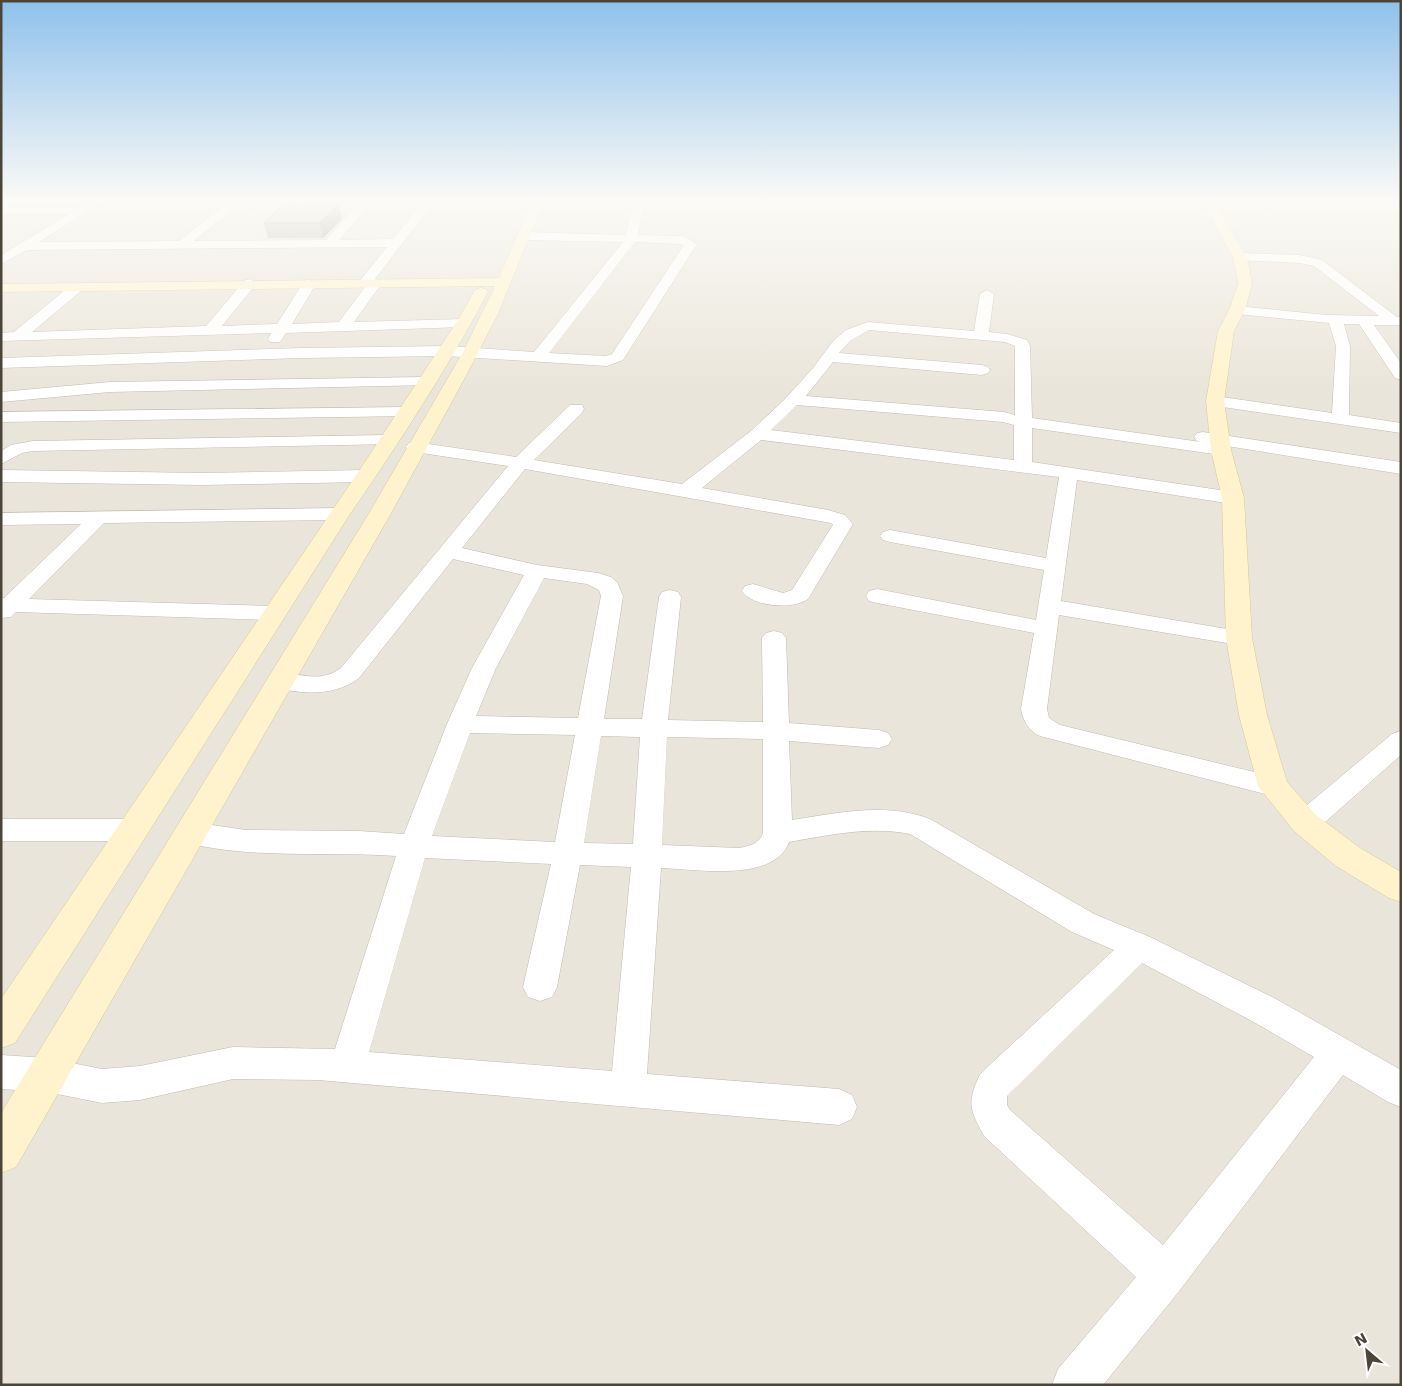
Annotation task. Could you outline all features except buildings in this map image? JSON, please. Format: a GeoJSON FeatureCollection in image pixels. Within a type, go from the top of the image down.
{"type":"FeatureCollection","features":[{"type":"Feature","properties":{"kind":"main road"},"geometry":{"type":"LineString","coordinates":[[1,1152],[380,515],[415,447],[431,426],[458,351],[502,263]]}},
{"type":"Feature","properties":{"kind":"main road"},"geometry":{"type":"LineString","coordinates":[[1241,263],[1245,284],[1237,310],[1226,331],[1215,401],[1220,445],[1233,498],[1239,638],[1253,715],[1273,786],[1305,823],[1348,857],[1401,890]]}},
{"type":"Feature","properties":{"kind":"main road"},"geometry":{"type":"LineString","coordinates":[[1,288],[370,283],[495,277]]}},
{"type":"Feature","properties":{"kind":"main road"},"geometry":{"type":"LineString","coordinates":[[1,1031],[339,514],[366,476],[425,382],[458,351],[464,323],[495,277]]}},
{"type":"Feature","properties":{"kind":"main road"},"geometry":{"type":"LineString","coordinates":[[1,282],[253,285]]}},
{"type":"Feature","properties":{"kind":"street"},"geometry":{"type":"LineString","coordinates":[[344,326],[384,263]]}},
{"type":"Feature","properties":{"kind":"street"},"geometry":{"type":"LineString","coordinates":[[539,356],[613,263]]}},
{"type":"Feature","properties":{"kind":"street"},"geometry":{"type":"LineString","coordinates":[[1,363],[267,354],[458,351],[601,362],[618,357],[679,263]]}},
{"type":"Feature","properties":{"kind":"street"},"geometry":{"type":"LineString","coordinates":[[1317,263],[1397,321]]}},
{"type":"Feature","properties":{"kind":"street"},"geometry":{"type":"LineString","coordinates":[[267,354],[309,284]]}},
{"type":"Feature","properties":{"kind":"street"},"geometry":{"type":"LineString","coordinates":[[211,330],[253,285]]}},
{"type":"Feature","properties":{"kind":"street"},"geometry":{"type":"LineString","coordinates":[[18,336],[76,288]]}},
{"type":"Feature","properties":{"kind":"street"},"geometry":{"type":"LineString","coordinates":[[981,336],[986,294]]}},
{"type":"Feature","properties":{"kind":"street"},"geometry":{"type":"LineString","coordinates":[[1237,310],[1364,321],[1397,321]]}},
{"type":"Feature","properties":{"kind":"street"},"geometry":{"type":"LineString","coordinates":[[1335,319],[1343,346],[1340,418]]}},
{"type":"Feature","properties":{"kind":"street"},"geometry":{"type":"LineString","coordinates":[[1364,321],[1395,359],[1401,376]]}},
{"type":"Feature","properties":{"kind":"street"},"geometry":{"type":"LineString","coordinates":[[1,337],[464,323]]}},
{"type":"Feature","properties":{"kind":"street"},"geometry":{"type":"LineString","coordinates":[[681,489],[757,434],[811,381],[844,336],[853,330],[868,326],[981,336],[1022,343],[1023,466]]}},
{"type":"Feature","properties":{"kind":"street"},"geometry":{"type":"LineString","coordinates":[[36,362],[62,334]]}},
{"type":"Feature","properties":{"kind":"street"},"geometry":{"type":"LineString","coordinates":[[830,356],[982,370]]}},
{"type":"Feature","properties":{"kind":"street"},"geometry":{"type":"LineString","coordinates":[[1,397],[110,387],[425,382]]}},
{"type":"Feature","properties":{"kind":"street"},"geometry":{"type":"LineString","coordinates":[[792,400],[1023,418],[1401,468]]}},
{"type":"Feature","properties":{"kind":"street"},"geometry":{"type":"LineString","coordinates":[[1215,401],[1401,428]]}},
{"type":"Feature","properties":{"kind":"street"},"geometry":{"type":"LineString","coordinates":[[281,681],[318,686],[344,679],[450,552],[521,462],[576,409]]}},
{"type":"Feature","properties":{"kind":"street"},"geometry":{"type":"LineString","coordinates":[[1,417],[406,412]]}},
{"type":"Feature","properties":{"kind":"street"},"geometry":{"type":"LineString","coordinates":[[757,434],[1023,466],[1233,498]]}},
{"type":"Feature","properties":{"kind":"street"},"geometry":{"type":"LineString","coordinates":[[1,459],[17,449],[33,446],[388,440]]}},
{"type":"Feature","properties":{"kind":"street"},"geometry":{"type":"LineString","coordinates":[[415,447],[521,462],[681,489],[828,516],[841,521],[843,524],[841,528],[800,594],[795,598],[786,601],[753,590]]}},
{"type":"Feature","properties":{"kind":"street"},"geometry":{"type":"LineString","coordinates":[[1069,473],[1034,709],[1037,723],[1053,732],[1273,786]]}},
{"type":"Feature","properties":{"kind":"street"},"geometry":{"type":"LineString","coordinates":[[1,476],[202,479],[366,476]]}},
{"type":"Feature","properties":{"kind":"street"},"geometry":{"type":"LineString","coordinates":[[1,519],[339,514]]}},
{"type":"Feature","properties":{"kind":"street"},"geometry":{"type":"LineString","coordinates":[[4,608],[98,518]]}},
{"type":"Feature","properties":{"kind":"street"},"geometry":{"type":"LineString","coordinates":[[890,536],[1055,566]]}},
{"type":"Feature","properties":{"kind":"street"},"geometry":{"type":"LineString","coordinates":[[450,552],[537,571],[590,578],[603,582],[608,587],[612,596],[568,853],[540,987]]}},
{"type":"Feature","properties":{"kind":"street"},"geometry":{"type":"LineString","coordinates":[[348,1066],[414,846],[460,724],[484,668],[537,571]]}},
{"type":"Feature","properties":{"kind":"street"},"geometry":{"type":"LineString","coordinates":[[877,596],[1239,638]]}},
{"type":"Feature","properties":{"kind":"street"},"geometry":{"type":"LineString","coordinates":[[628,1090],[647,856],[654,728],[670,597]]}},
{"type":"Feature","properties":{"kind":"street"},"geometry":{"type":"LineString","coordinates":[[4,608],[274,614]]}},
{"type":"Feature","properties":{"kind":"street"},"geometry":{"type":"LineString","coordinates":[[191,833],[246,841],[359,842],[647,856],[754,857],[773,846],[778,833],[774,638]]}},
{"type":"Feature","properties":{"kind":"street"},"geometry":{"type":"LineString","coordinates":[[460,724],[776,731],[879,739]]}},
{"type":"Feature","properties":{"kind":"street"},"geometry":{"type":"LineString","coordinates":[[1305,823],[1401,740]]}},
{"type":"Feature","properties":{"kind":"street"},"geometry":{"type":"LineString","coordinates":[[778,833],[870,821],[897,821],[914,824],[990,866],[1083,923],[1139,946],[1264,1010],[1401,1090]]}},
{"type":"Feature","properties":{"kind":"street"},"geometry":{"type":"LineString","coordinates":[[1,830],[132,830]]}},
{"type":"Feature","properties":{"kind":"street"},"geometry":{"type":"LineString","coordinates":[[1139,946],[993,1086],[988,1095],[987,1106],[997,1122],[1165,1275]]}},
{"type":"Feature","properties":{"kind":"street"},"geometry":{"type":"LineString","coordinates":[[1074,1385],[1165,1275],[1338,1054]]}},
{"type":"Feature","properties":{"kind":"street"},"geometry":{"type":"LineString","coordinates":[[1,1072],[47,1075],[102,1086],[140,1084],[233,1062],[348,1066],[839,1107]]}},
{"type":"Feature","properties":{"kind":"shaded area"},"geometry":{"type":"Polygon","coordinates":[[[1,263],[1401,263],[1401,1385],[1,1385],[1,263]]]}}]}
